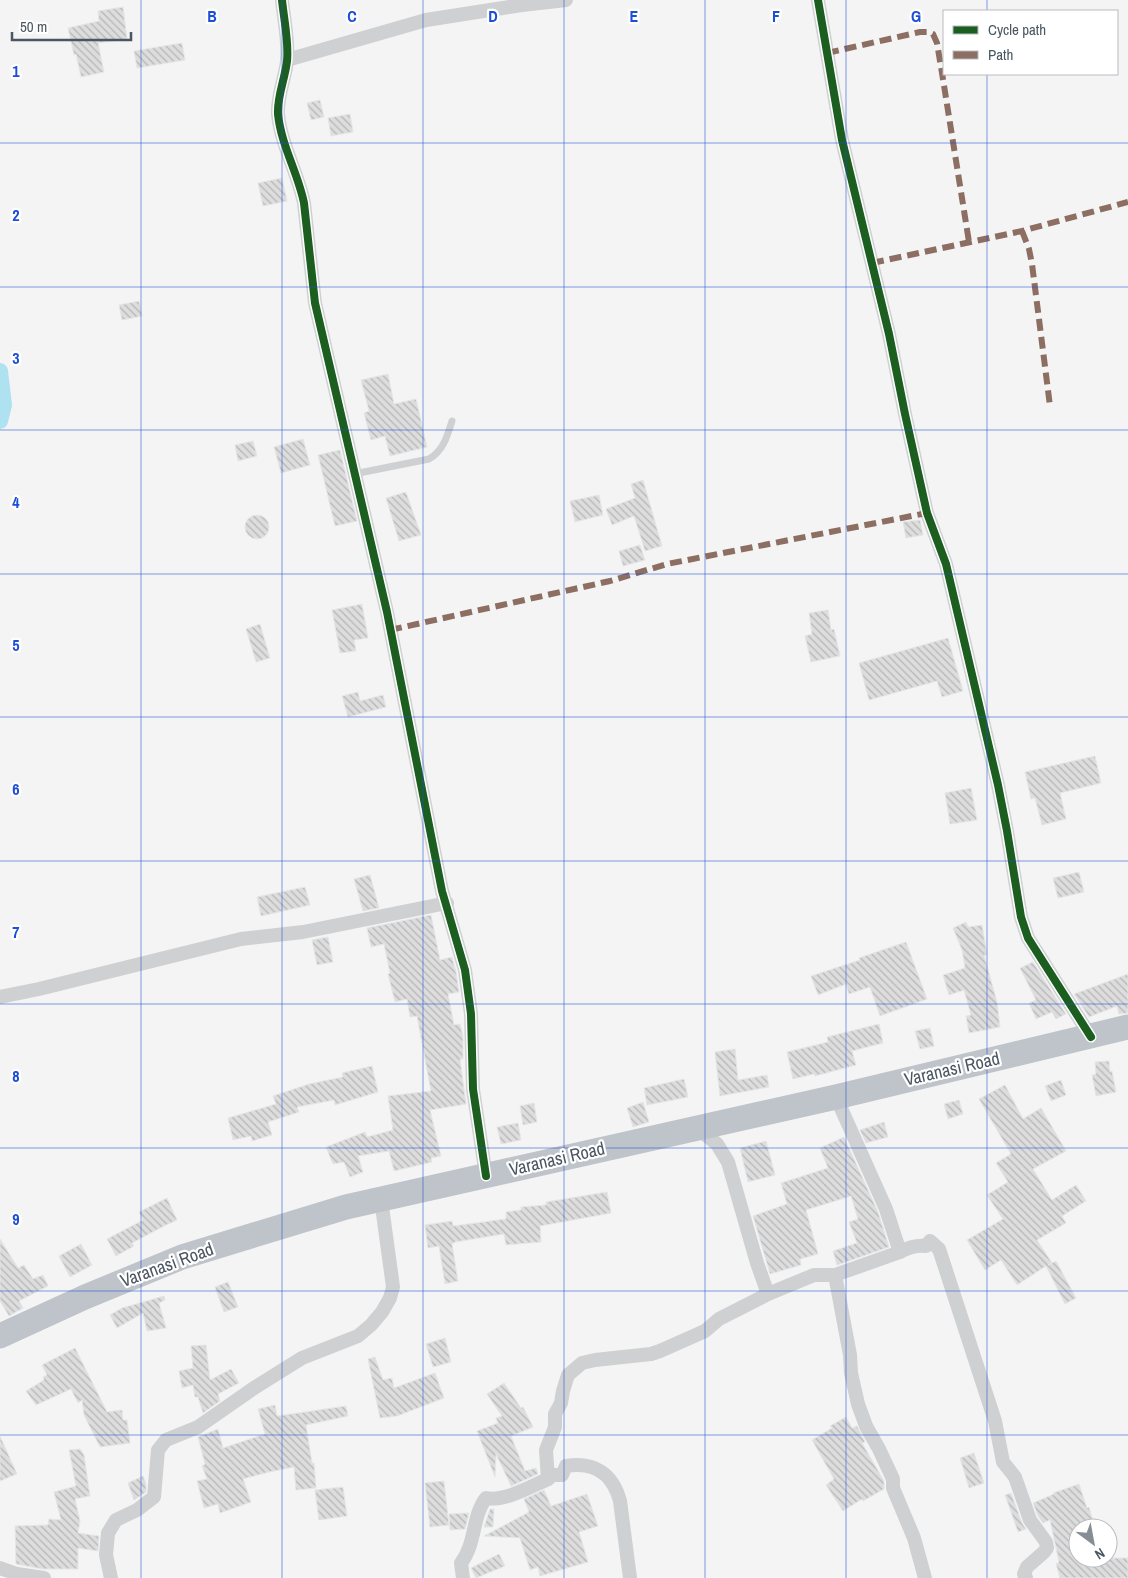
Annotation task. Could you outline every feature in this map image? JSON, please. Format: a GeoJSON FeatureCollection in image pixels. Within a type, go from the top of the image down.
{"type":"FeatureCollection","features":[{"type":"Feature","properties":{"kind":"highway","name":"Varanasi Road"},"geometry":{"type":"LineString","coordinates":[[0,1336],[84,1297],[182,1258],[302,1219],[381,1199],[836,1097],[1128,1027]]}},
{"type":"Feature","properties":{"kind":"street"},"geometry":{"type":"LineString","coordinates":[[282,0],[287,60],[278,103],[280,125],[289,158],[303,196],[314,303],[387,612],[442,891],[465,970],[469,992],[474,1089],[486,1176]]}},
{"type":"Feature","properties":{"kind":"street"},"geometry":{"type":"LineString","coordinates":[[287,60],[426,20],[566,0]]}},
{"type":"Feature","properties":{"kind":"street"},"geometry":{"type":"LineString","coordinates":[[818,0],[842,140],[889,334],[928,513],[946,564],[998,785],[1022,922],[1028,938],[1090,1037]]}},
{"type":"Feature","properties":{"kind":"street"},"geometry":{"type":"LineString","coordinates":[[0,996],[39,989],[242,939],[303,932],[447,903]]}},
{"type":"Feature","properties":{"kind":"street"},"geometry":{"type":"LineString","coordinates":[[836,1097],[886,1209],[900,1252]]}},
{"type":"Feature","properties":{"kind":"street"},"geometry":{"type":"LineString","coordinates":[[696,1128],[717,1144],[728,1162],[754,1254],[768,1294]]}},
{"type":"Feature","properties":{"kind":"street"},"geometry":{"type":"LineString","coordinates":[[110,1578],[106,1555],[108,1533],[116,1520],[137,1510],[154,1497],[158,1450],[166,1440],[198,1427],[254,1388],[302,1358],[358,1336],[382,1312],[394,1287],[381,1199]]}},
{"type":"Feature","properties":{"kind":"street"},"geometry":{"type":"LineString","coordinates":[[548,1479],[546,1450],[555,1427],[556,1414],[562,1403],[568,1375],[582,1363],[651,1354],[660,1351],[705,1331],[719,1319],[768,1294],[814,1274],[835,1275],[917,1245],[926,1246],[930,1241],[940,1249],[995,1421],[1003,1462],[1015,1477],[1030,1520],[1046,1542],[1047,1548],[1044,1552],[1027,1567],[1024,1574],[1026,1578]]}},
{"type":"Feature","properties":{"kind":"street"},"geometry":{"type":"LineString","coordinates":[[835,1275],[858,1404],[866,1426],[893,1478],[893,1488],[914,1538],[925,1578]]}},
{"type":"Feature","properties":{"kind":"street"},"geometry":{"type":"LineString","coordinates":[[464,1578],[460,1563],[465,1558],[481,1505],[486,1498],[503,1497],[548,1479],[552,1475],[562,1475],[566,1466],[575,1464],[585,1465],[604,1473],[617,1490],[630,1578]]}},
{"type":"Feature","properties":{"kind":"street"},"geometry":{"type":"LineString","coordinates":[[0,1568],[17,1574],[44,1578]]}},
{"type":"Feature","properties":{"kind":"lane"},"geometry":{"type":"LineString","coordinates":[[354,474],[428,458],[436,454],[442,446],[452,422]]}},
{"type":"Feature","properties":{"kind":"building"},"geometry":{"type":"Polygon","coordinates":[[[123,7],[127,39],[98,43],[104,72],[81,77],[68,28],[99,21],[98,11],[123,7]]]}},
{"type":"Feature","properties":{"kind":"building"},"geometry":{"type":"Polygon","coordinates":[[[182,43],[185,60],[137,68],[134,51],[182,43]]]}},
{"type":"Feature","properties":{"kind":"building"},"geometry":{"type":"Polygon","coordinates":[[[320,100],[324,117],[311,120],[307,103],[320,100]]]}},
{"type":"Feature","properties":{"kind":"building"},"geometry":{"type":"Polygon","coordinates":[[[350,114],[353,132],[331,136],[328,118],[350,114]]]}},
{"type":"Feature","properties":{"kind":"building"},"geometry":{"type":"Polygon","coordinates":[[[282,178],[287,201],[263,206],[258,183],[282,178]]]}},
{"type":"Feature","properties":{"kind":"building"},"geometry":{"type":"Polygon","coordinates":[[[139,301],[142,316],[122,320],[119,305],[139,301]]]}},
{"type":"Feature","properties":{"kind":"building"},"geometry":{"type":"Polygon","coordinates":[[[388,374],[394,404],[416,399],[427,447],[390,456],[385,436],[371,440],[364,413],[369,411],[361,380],[388,374]]]}},
{"type":"Feature","properties":{"kind":"building"},"geometry":{"type":"Polygon","coordinates":[[[303,439],[310,465],[281,473],[274,447],[303,439]]]}},
{"type":"Feature","properties":{"kind":"building"},"geometry":{"type":"Polygon","coordinates":[[[253,441],[257,456],[238,461],[235,445],[253,441]]]}},
{"type":"Feature","properties":{"kind":"building"},"geometry":{"type":"Polygon","coordinates":[[[340,450],[357,521],[335,526],[318,455],[340,450]]]}},
{"type":"Feature","properties":{"kind":"building"},"geometry":{"type":"Polygon","coordinates":[[[643,480],[662,546],[645,551],[634,516],[612,525],[606,509],[635,498],[631,484],[643,480]]]}},
{"type":"Feature","properties":{"kind":"building"},"geometry":{"type":"Polygon","coordinates":[[[406,492],[421,535],[399,541],[386,498],[406,492]]]}},
{"type":"Feature","properties":{"kind":"building"},"geometry":{"type":"Polygon","coordinates":[[[599,495],[603,515],[575,522],[570,501],[599,495]]]}},
{"type":"Feature","properties":{"kind":"building"},"geometry":{"type":"Polygon","coordinates":[[[257,515],[266,518],[269,527],[266,536],[257,539],[248,536],[245,527],[248,518],[257,515]]]}},
{"type":"Feature","properties":{"kind":"building"},"geometry":{"type":"Polygon","coordinates":[[[920,520],[923,535],[906,538],[903,522],[920,520]]]}},
{"type":"Feature","properties":{"kind":"building"},"geometry":{"type":"Polygon","coordinates":[[[640,545],[645,560],[623,566],[619,551],[640,545]]]}},
{"type":"Feature","properties":{"kind":"building"},"geometry":{"type":"Polygon","coordinates":[[[362,604],[368,638],[354,640],[356,651],[340,653],[332,610],[362,604]]]}},
{"type":"Feature","properties":{"kind":"building"},"geometry":{"type":"Polygon","coordinates":[[[828,610],[831,630],[834,629],[840,656],[811,662],[805,636],[812,634],[809,613],[828,610]]]}},
{"type":"Feature","properties":{"kind":"building"},"geometry":{"type":"Polygon","coordinates":[[[260,624],[270,658],[256,662],[246,629],[260,624]]]}},
{"type":"Feature","properties":{"kind":"building"},"geometry":{"type":"Polygon","coordinates":[[[948,638],[963,691],[942,697],[937,681],[869,700],[859,663],[948,638]]]}},
{"type":"Feature","properties":{"kind":"building"},"geometry":{"type":"Polygon","coordinates":[[[358,692],[360,701],[383,695],[386,707],[348,717],[342,696],[358,692]]]}},
{"type":"Feature","properties":{"kind":"building"},"geometry":{"type":"Polygon","coordinates":[[[1095,756],[1101,783],[1060,793],[1066,819],[1042,825],[1035,798],[1031,799],[1025,772],[1095,756]]]}},
{"type":"Feature","properties":{"kind":"building"},"geometry":{"type":"Polygon","coordinates":[[[971,788],[977,820],[950,824],[945,793],[971,788]]]}},
{"type":"Feature","properties":{"kind":"building"},"geometry":{"type":"Polygon","coordinates":[[[1079,872],[1084,892],[1058,898],[1053,878],[1079,872]]]}},
{"type":"Feature","properties":{"kind":"building"},"geometry":{"type":"Polygon","coordinates":[[[370,875],[379,908],[363,911],[354,879],[370,875]]]}},
{"type":"Feature","properties":{"kind":"building"},"geometry":{"type":"Polygon","coordinates":[[[305,887],[310,905],[261,916],[257,897],[305,887]]]}},
{"type":"Feature","properties":{"kind":"building"},"geometry":{"type":"Polygon","coordinates":[[[431,915],[440,960],[452,957],[456,972],[459,992],[448,994],[454,1025],[460,1024],[463,1036],[463,1059],[460,1059],[466,1104],[430,1110],[441,1156],[431,1158],[432,1162],[394,1171],[389,1151],[358,1156],[363,1172],[350,1177],[344,1162],[333,1164],[326,1147],[365,1132],[367,1137],[393,1130],[388,1096],[431,1091],[417,1016],[410,1017],[407,999],[395,1002],[388,974],[390,973],[384,944],[371,947],[367,928],[431,915]]]}},
{"type":"Feature","properties":{"kind":"building"},"geometry":{"type":"Polygon","coordinates":[[[966,922],[968,927],[982,925],[987,955],[984,955],[997,1002],[1000,1027],[969,1033],[966,1016],[971,1015],[964,990],[949,995],[943,975],[965,968],[962,950],[953,928],[966,922]]]}},
{"type":"Feature","properties":{"kind":"building"},"geometry":{"type":"Polygon","coordinates":[[[328,937],[333,962],[317,965],[312,940],[328,937]]]}},
{"type":"Feature","properties":{"kind":"building"},"geometry":{"type":"Polygon","coordinates":[[[906,942],[927,999],[880,1016],[870,987],[849,994],[846,984],[818,995],[811,976],[906,942]]]}},
{"type":"Feature","properties":{"kind":"building"},"geometry":{"type":"Polygon","coordinates":[[[1033,962],[1066,1014],[1056,1019],[1052,1012],[1036,1019],[1029,1003],[1036,1000],[1020,968],[1033,962]]]}},
{"type":"Feature","properties":{"kind":"building"},"geometry":{"type":"Polygon","coordinates":[[[1128,974],[1128,1013],[1119,1014],[1117,1006],[1089,1017],[1074,994],[1128,974]]]}},
{"type":"Feature","properties":{"kind":"building"},"geometry":{"type":"Polygon","coordinates":[[[879,1024],[883,1043],[852,1051],[856,1065],[815,1076],[814,1074],[793,1079],[787,1052],[828,1042],[827,1037],[879,1024]]]}},
{"type":"Feature","properties":{"kind":"building"},"geometry":{"type":"Polygon","coordinates":[[[930,1028],[934,1046],[920,1049],[915,1031],[930,1028]]]}},
{"type":"Feature","properties":{"kind":"building"},"geometry":{"type":"Polygon","coordinates":[[[735,1049],[738,1080],[767,1075],[769,1087],[720,1096],[715,1052],[735,1049]]]}},
{"type":"Feature","properties":{"kind":"building"},"geometry":{"type":"Polygon","coordinates":[[[1109,1061],[1116,1092],[1096,1096],[1092,1075],[1096,1074],[1095,1062],[1109,1061]]]}},
{"type":"Feature","properties":{"kind":"building"},"geometry":{"type":"Polygon","coordinates":[[[372,1066],[378,1092],[335,1105],[334,1100],[297,1107],[299,1112],[268,1122],[272,1135],[252,1141],[251,1136],[233,1140],[228,1118],[276,1104],[273,1096],[309,1084],[343,1077],[342,1073],[372,1066]]]}},
{"type":"Feature","properties":{"kind":"building"},"geometry":{"type":"Polygon","coordinates":[[[684,1079],[688,1097],[647,1105],[644,1088],[684,1079]]]}},
{"type":"Feature","properties":{"kind":"building"},"geometry":{"type":"Polygon","coordinates":[[[1061,1080],[1066,1095],[1051,1101],[1045,1086],[1061,1080]]]}},
{"type":"Feature","properties":{"kind":"building"},"geometry":{"type":"Polygon","coordinates":[[[1005,1085],[1023,1119],[1041,1108],[1066,1151],[1033,1169],[1052,1200],[1076,1185],[1086,1201],[1062,1216],[1066,1223],[1037,1240],[1052,1263],[1056,1261],[1076,1298],[1065,1304],[1046,1266],[1017,1285],[1001,1260],[985,1270],[967,1240],[1003,1219],[987,1195],[1008,1182],[996,1163],[1011,1154],[979,1099],[1005,1085]]]}},
{"type":"Feature","properties":{"kind":"building"},"geometry":{"type":"Polygon","coordinates":[[[959,1100],[963,1114],[948,1119],[944,1104],[959,1100]]]}},
{"type":"Feature","properties":{"kind":"building"},"geometry":{"type":"Polygon","coordinates":[[[643,1102],[649,1122],[633,1127],[627,1108],[643,1102]]]}},
{"type":"Feature","properties":{"kind":"building"},"geometry":{"type":"Polygon","coordinates":[[[534,1103],[537,1122],[523,1125],[520,1106],[534,1103]]]}},
{"type":"Feature","properties":{"kind":"building"},"geometry":{"type":"Polygon","coordinates":[[[884,1122],[888,1137],[866,1143],[860,1130],[884,1122]]]}},
{"type":"Feature","properties":{"kind":"building"},"geometry":{"type":"Polygon","coordinates":[[[518,1123],[521,1140],[501,1144],[497,1127],[518,1123]]]}},
{"type":"Feature","properties":{"kind":"building"},"geometry":{"type":"Polygon","coordinates":[[[844,1137],[878,1212],[889,1247],[837,1265],[833,1251],[857,1243],[849,1222],[858,1219],[851,1196],[806,1210],[818,1254],[800,1259],[801,1265],[770,1274],[753,1216],[787,1204],[781,1183],[828,1168],[820,1148],[844,1137]]]}},
{"type":"Feature","properties":{"kind":"building"},"geometry":{"type":"Polygon","coordinates":[[[766,1141],[775,1175],[748,1182],[740,1148],[766,1141]]]}},
{"type":"Feature","properties":{"kind":"building"},"geometry":{"type":"Polygon","coordinates":[[[607,1192],[611,1213],[540,1226],[541,1242],[506,1245],[504,1234],[455,1242],[452,1244],[458,1281],[445,1284],[439,1246],[428,1248],[425,1225],[452,1221],[453,1226],[506,1219],[506,1212],[521,1210],[521,1207],[546,1205],[546,1202],[607,1192]]]}},
{"type":"Feature","properties":{"kind":"building"},"geometry":{"type":"Polygon","coordinates":[[[167,1198],[177,1220],[132,1243],[134,1246],[116,1256],[107,1239],[143,1220],[139,1212],[167,1198]]]}},
{"type":"Feature","properties":{"kind":"building"},"geometry":{"type":"Polygon","coordinates":[[[0,1239],[18,1268],[24,1265],[33,1279],[43,1275],[48,1286],[19,1301],[23,1308],[9,1316],[0,1301],[0,1239]]]}},
{"type":"Feature","properties":{"kind":"building"},"geometry":{"type":"Polygon","coordinates":[[[81,1244],[92,1265],[70,1277],[59,1256],[81,1244]]]}},
{"type":"Feature","properties":{"kind":"building"},"geometry":{"type":"Polygon","coordinates":[[[228,1282],[238,1307],[224,1312],[215,1287],[228,1282]]]}},
{"type":"Feature","properties":{"kind":"building"},"geometry":{"type":"Polygon","coordinates":[[[164,1296],[165,1300],[159,1303],[166,1328],[147,1331],[143,1313],[117,1328],[110,1315],[122,1308],[164,1296]]]}},
{"type":"Feature","properties":{"kind":"building"},"geometry":{"type":"Polygon","coordinates":[[[445,1338],[451,1362],[433,1367],[426,1344],[445,1338]]]}},
{"type":"Feature","properties":{"kind":"building"},"geometry":{"type":"Polygon","coordinates":[[[206,1345],[210,1380],[231,1369],[239,1383],[218,1394],[220,1401],[203,1413],[198,1397],[195,1397],[193,1385],[182,1388],[179,1371],[193,1368],[191,1346],[206,1345]]]}},
{"type":"Feature","properties":{"kind":"building"},"geometry":{"type":"Polygon","coordinates":[[[75,1348],[107,1412],[122,1410],[123,1420],[127,1420],[130,1443],[100,1447],[84,1415],[82,1400],[78,1403],[71,1389],[36,1405],[26,1391],[44,1380],[43,1377],[47,1375],[42,1365],[75,1348]]]}},
{"type":"Feature","properties":{"kind":"building"},"geometry":{"type":"Polygon","coordinates":[[[375,1357],[383,1380],[392,1378],[394,1388],[435,1373],[444,1398],[397,1416],[380,1418],[368,1359],[375,1357]]]}},
{"type":"Feature","properties":{"kind":"building"},"geometry":{"type":"Polygon","coordinates":[[[504,1383],[521,1408],[523,1407],[533,1427],[511,1436],[525,1471],[536,1468],[538,1474],[511,1486],[496,1454],[495,1477],[477,1431],[498,1423],[496,1418],[502,1416],[487,1394],[504,1383]]]}},
{"type":"Feature","properties":{"kind":"building"},"geometry":{"type":"Polygon","coordinates":[[[275,1405],[277,1416],[346,1406],[348,1416],[306,1425],[312,1463],[314,1463],[316,1488],[296,1490],[294,1467],[243,1479],[251,1502],[220,1513],[218,1504],[204,1508],[197,1481],[207,1479],[202,1466],[205,1464],[198,1437],[218,1429],[223,1448],[265,1434],[258,1409],[275,1405]]]}},
{"type":"Feature","properties":{"kind":"building"},"geometry":{"type":"Polygon","coordinates":[[[846,1417],[852,1428],[857,1426],[865,1442],[862,1443],[884,1481],[884,1489],[863,1501],[862,1499],[843,1511],[826,1485],[834,1479],[812,1440],[832,1428],[830,1426],[846,1417]]]}},
{"type":"Feature","properties":{"kind":"building"},"geometry":{"type":"Polygon","coordinates":[[[0,1436],[17,1474],[0,1481],[0,1436]]]}},
{"type":"Feature","properties":{"kind":"building"},"geometry":{"type":"Polygon","coordinates":[[[80,1449],[84,1455],[90,1496],[75,1499],[80,1521],[78,1533],[99,1536],[98,1551],[78,1548],[78,1569],[43,1569],[16,1564],[15,1526],[48,1525],[49,1519],[61,1520],[54,1492],[76,1486],[69,1450],[80,1449]]]}},
{"type":"Feature","properties":{"kind":"building"},"geometry":{"type":"Polygon","coordinates":[[[974,1453],[984,1483],[969,1488],[960,1458],[974,1453]]]}},
{"type":"Feature","properties":{"kind":"building"},"geometry":{"type":"Polygon","coordinates":[[[143,1476],[146,1492],[134,1500],[128,1483],[143,1476]]]}},
{"type":"Feature","properties":{"kind":"building"},"geometry":{"type":"Polygon","coordinates":[[[444,1481],[449,1525],[430,1527],[425,1483],[444,1481]]]}},
{"type":"Feature","properties":{"kind":"building"},"geometry":{"type":"Polygon","coordinates":[[[1079,1484],[1092,1518],[1068,1518],[1068,1568],[1118,1568],[1118,1558],[1128,1558],[1128,1578],[1060,1578],[1056,1564],[1059,1562],[1050,1520],[1043,1523],[1033,1503],[1053,1493],[1079,1484]]]}},
{"type":"Feature","properties":{"kind":"building"},"geometry":{"type":"Polygon","coordinates":[[[343,1487],[347,1516],[319,1520],[315,1490],[343,1487]]]}},
{"type":"Feature","properties":{"kind":"building"},"geometry":{"type":"Polygon","coordinates":[[[544,1490],[551,1506],[587,1494],[598,1526],[579,1532],[588,1562],[540,1576],[538,1567],[530,1570],[520,1538],[484,1536],[529,1512],[524,1499],[544,1490]]]}},
{"type":"Feature","properties":{"kind":"building"},"geometry":{"type":"Polygon","coordinates":[[[1011,1493],[1026,1529],[1018,1532],[1005,1495],[1011,1493]]]}},
{"type":"Feature","properties":{"kind":"building"},"geometry":{"type":"Polygon","coordinates":[[[490,1509],[494,1509],[493,1527],[484,1527],[490,1509]]]}},
{"type":"Feature","properties":{"kind":"building"},"geometry":{"type":"Polygon","coordinates":[[[469,1513],[465,1529],[450,1530],[449,1514],[469,1513]]]}},
{"type":"Feature","properties":{"kind":"building"},"geometry":{"type":"Polygon","coordinates":[[[499,1554],[505,1566],[476,1578],[471,1568],[499,1554]]]}},
{"type":"Feature","properties":{"kind":"waterway"},"geometry":{"type":"LineString","coordinates":[[0,371],[4,405],[0,421]]}},
{"type":"Feature","properties":{"kind":"marked path"},"geometry":{"type":"LineString","coordinates":[[827,53],[920,32],[933,34],[937,43],[969,242]]}},
{"type":"Feature","properties":{"kind":"marked path"},"geometry":{"type":"LineString","coordinates":[[872,263],[1022,231],[1128,202]]}},
{"type":"Feature","properties":{"kind":"marked path"},"geometry":{"type":"LineString","coordinates":[[1022,231],[1032,264],[1050,406]]}},
{"type":"Feature","properties":{"kind":"marked path"},"geometry":{"type":"LineString","coordinates":[[390,630],[610,581],[667,564],[927,513]]}},
{"type":"Feature","properties":{"kind":"cycle path"},"geometry":{"type":"LineString","coordinates":[[282,0],[287,54],[278,114],[286,148],[304,203],[315,303],[387,612],[442,891],[465,970],[471,1014],[473,1089],[486,1176]]}},
{"type":"Feature","properties":{"kind":"cycle path"},"geometry":{"type":"LineString","coordinates":[[818,0],[842,140],[889,334],[927,513],[946,564],[998,785],[1021,917],[1028,938],[1091,1037]]}}]}
